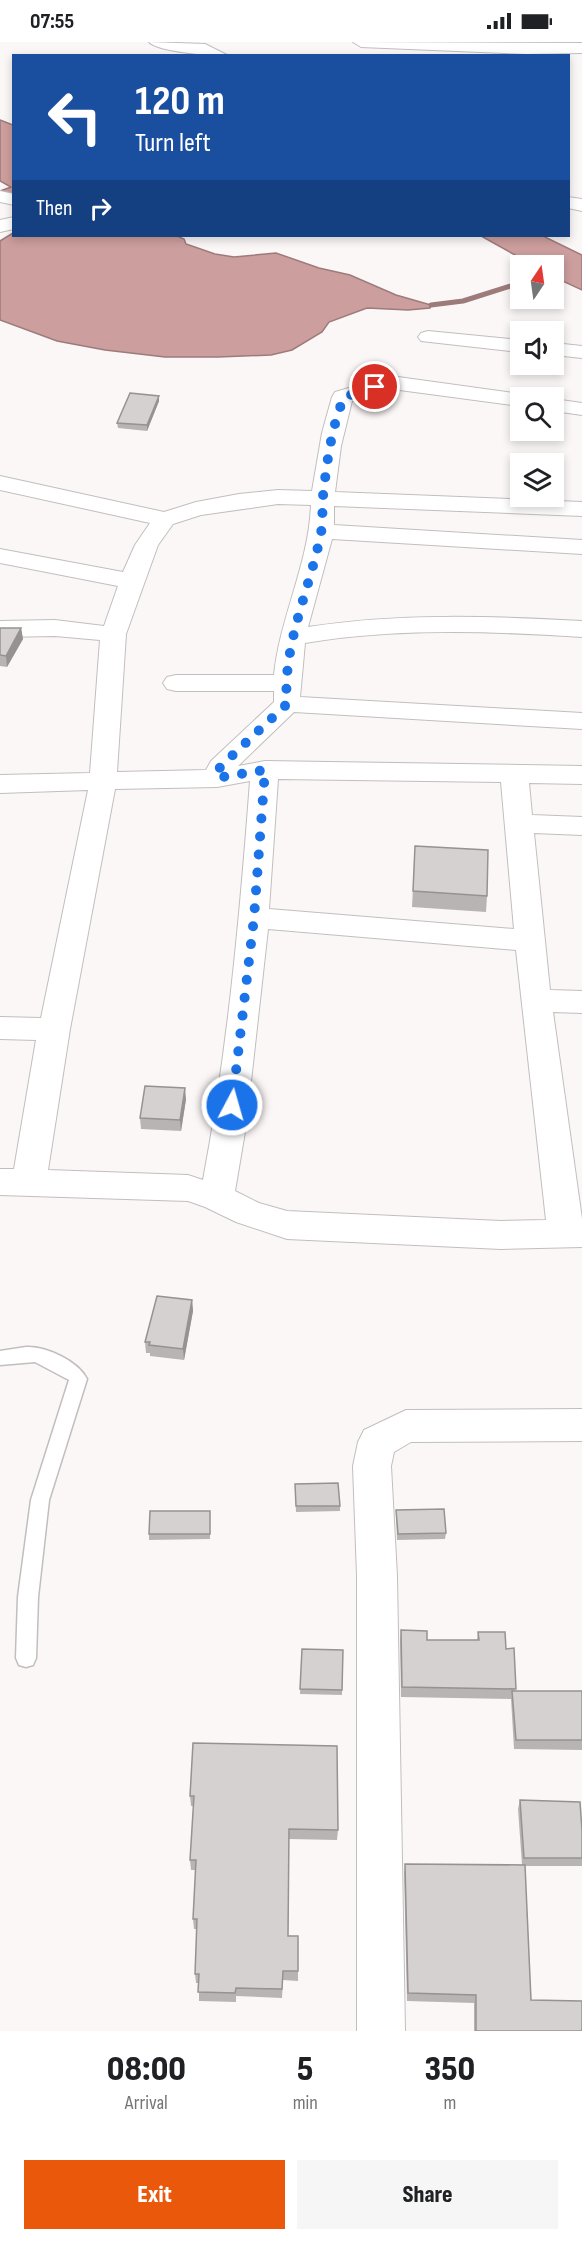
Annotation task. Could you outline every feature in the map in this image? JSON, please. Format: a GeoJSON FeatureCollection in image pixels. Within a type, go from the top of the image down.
{"type":"FeatureCollection","features":[{"type":"Feature","properties":{"kind":"street"},"geometry":{"type":"LineString","coordinates":[[157,42],[205,49],[216,54]]}},
{"type":"Feature","properties":{"kind":"street"},"geometry":{"type":"LineString","coordinates":[[361,42],[526,49],[582,48]]}},
{"type":"Feature","properties":{"kind":"street"},"geometry":{"type":"LineString","coordinates":[[428,337],[510,345]]}},
{"type":"Feature","properties":{"kind":"street"},"geometry":{"type":"LineString","coordinates":[[564,350],[582,351]]}},
{"type":"Feature","properties":{"kind":"street"},"geometry":{"type":"LineString","coordinates":[[217,778],[220,767],[286,694],[294,637],[321,531],[333,424],[344,397],[391,382],[510,399]]}},
{"type":"Feature","properties":{"kind":"street"},"geometry":{"type":"LineString","coordinates":[[564,406],[582,409]]}},
{"type":"Feature","properties":{"kind":"street"},"geometry":{"type":"LineString","coordinates":[[0,483],[165,519],[196,509],[239,501],[323,498],[582,509]]}},
{"type":"Feature","properties":{"kind":"street"},"geometry":{"type":"LineString","coordinates":[[165,519],[148,540],[131,581],[130,595],[113,634],[103,782],[54,1029],[15,1182],[188,1188],[217,1197],[248,1213],[287,1225],[501,1235],[574,1234],[536,1000],[514,774]]}},
{"type":"Feature","properties":{"kind":"street"},"geometry":{"type":"LineString","coordinates":[[321,531],[582,547]]}},
{"type":"Feature","properties":{"kind":"street"},"geometry":{"type":"LineString","coordinates":[[0,556],[131,581]]}},
{"type":"Feature","properties":{"kind":"street"},"geometry":{"type":"LineString","coordinates":[[294,637],[345,629],[486,623],[582,629]]}},
{"type":"Feature","properties":{"kind":"street"},"geometry":{"type":"LineString","coordinates":[[0,629],[55,628],[113,634]]}},
{"type":"Feature","properties":{"kind":"street"},"geometry":{"type":"LineString","coordinates":[[176,683],[582,721]]}},
{"type":"Feature","properties":{"kind":"street"},"geometry":{"type":"LineString","coordinates":[[0,783],[217,778],[265,770],[582,775]]}},
{"type":"Feature","properties":{"kind":"street"},"geometry":{"type":"LineString","coordinates":[[217,1197],[230,1126],[254,918],[265,770]]}},
{"type":"Feature","properties":{"kind":"street"},"geometry":{"type":"LineString","coordinates":[[519,823],[582,826]]}},
{"type":"Feature","properties":{"kind":"street"},"geometry":{"type":"LineString","coordinates":[[254,918],[530,941]]}},
{"type":"Feature","properties":{"kind":"street"},"geometry":{"type":"LineString","coordinates":[[536,1000],[582,1002]]}},
{"type":"Feature","properties":{"kind":"street"},"geometry":{"type":"LineString","coordinates":[[0,1028],[54,1029]]}},
{"type":"Feature","properties":{"kind":"street"},"geometry":{"type":"LineString","coordinates":[[381,2031],[377,1576],[372,1466],[377,1442],[406,1426],[582,1425]]}},
{"type":"Feature","properties":{"kind":"lane"},"geometry":{"type":"LineString","coordinates":[[0,1358],[16,1358],[30,1354],[39,1356],[75,1374],[78,1379],[40,1500],[28,1597],[26,1658]]}},
{"type":"Feature","properties":{"kind":"shaded area"},"geometry":{"type":"Polygon","coordinates":[[[0,120],[12,125],[12,195],[0,191],[11,187],[0,181],[0,120]]]}},
{"type":"Feature","properties":{"kind":"shaded area"},"geometry":{"type":"Polygon","coordinates":[[[12,234],[12,237],[179,237],[184,239],[186,244],[215,254],[234,257],[276,253],[319,268],[350,275],[396,295],[431,305],[430,308],[408,310],[367,308],[329,322],[322,332],[292,350],[271,355],[165,357],[105,350],[57,341],[0,320],[0,241],[12,234]]]}},
{"type":"Feature","properties":{"kind":"shaded area"},"geometry":{"type":"Polygon","coordinates":[[[483,237],[545,237],[582,255],[582,290],[564,282],[564,255],[515,255],[483,237]]]}},
{"type":"Feature","properties":{"kind":"building"},"geometry":{"type":"Polygon","coordinates":[[[130,393],[159,396],[147,425],[117,423],[130,393]]]}},
{"type":"Feature","properties":{"kind":"building"},"geometry":{"type":"Polygon","coordinates":[[[0,628],[21,628],[6,656],[0,655],[0,628]]]}},
{"type":"Feature","properties":{"kind":"building"},"geometry":{"type":"Polygon","coordinates":[[[415,846],[488,850],[487,896],[413,891],[415,846]]]}},
{"type":"Feature","properties":{"kind":"building"},"geometry":{"type":"Polygon","coordinates":[[[145,1086],[185,1088],[180,1120],[140,1118],[145,1086]]]}},
{"type":"Feature","properties":{"kind":"building"},"geometry":{"type":"Polygon","coordinates":[[[157,1296],[192,1300],[183,1349],[149,1345],[150,1342],[145,1342],[157,1296]]]}},
{"type":"Feature","properties":{"kind":"building"},"geometry":{"type":"Polygon","coordinates":[[[338,1483],[340,1506],[296,1506],[295,1484],[338,1483]]]}},
{"type":"Feature","properties":{"kind":"building"},"geometry":{"type":"Polygon","coordinates":[[[444,1509],[446,1533],[398,1534],[396,1510],[444,1509]]]}},
{"type":"Feature","properties":{"kind":"building"},"geometry":{"type":"Polygon","coordinates":[[[150,1511],[210,1511],[210,1534],[149,1534],[150,1511]]]}},
{"type":"Feature","properties":{"kind":"building"},"geometry":{"type":"Polygon","coordinates":[[[401,1630],[427,1631],[427,1640],[479,1640],[478,1632],[505,1632],[506,1649],[514,1648],[516,1689],[402,1687],[401,1630]]]}},
{"type":"Feature","properties":{"kind":"building"},"geometry":{"type":"Polygon","coordinates":[[[302,1649],[343,1650],[342,1690],[300,1689],[302,1649]]]}},
{"type":"Feature","properties":{"kind":"building"},"geometry":{"type":"Polygon","coordinates":[[[512,1691],[582,1691],[582,1740],[516,1740],[512,1691]]]}},
{"type":"Feature","properties":{"kind":"building"},"geometry":{"type":"Polygon","coordinates":[[[193,1743],[337,1746],[338,1830],[289,1829],[288,1936],[298,1936],[298,1971],[283,1971],[282,1989],[236,1988],[235,1993],[198,1992],[199,1974],[195,1974],[197,1919],[193,1919],[196,1860],[190,1860],[194,1796],[190,1796],[193,1743]]]}},
{"type":"Feature","properties":{"kind":"building"},"geometry":{"type":"Polygon","coordinates":[[[520,1800],[580,1802],[582,1858],[524,1858],[520,1800]]]}},
{"type":"Feature","properties":{"kind":"building"},"geometry":{"type":"Polygon","coordinates":[[[405,1864],[525,1865],[531,2000],[582,2001],[582,2031],[476,2031],[476,1995],[408,1993],[405,1864]]]}},
{"type":"Feature","properties":{"kind":"waterway"},"geometry":{"type":"LineString","coordinates":[[431,305],[463,301],[510,286]]}},
{"type":"Feature","properties":{"kind":"route"},"geometry":{"type":"LineString","coordinates":[[232,1105],[254,918],[265,770],[217,778],[220,767],[287,704],[285,683],[294,637],[321,531],[333,424],[344,397],[375,387]]}}]}
